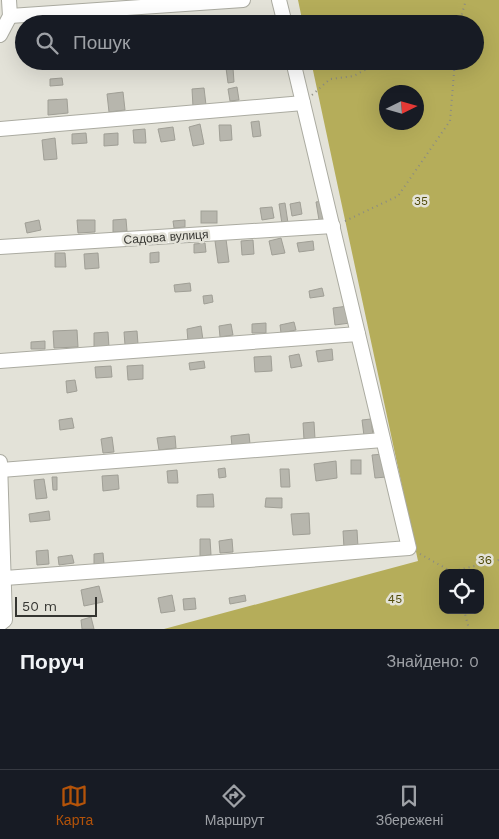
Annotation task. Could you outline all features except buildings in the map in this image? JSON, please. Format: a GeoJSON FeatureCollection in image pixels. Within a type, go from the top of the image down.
{"type":"FeatureCollection","features":[{"type":"Feature","properties":{"kind":"street"},"geometry":{"type":"LineString","coordinates":[[0,35],[10,16],[9,0]]}},
{"type":"Feature","properties":{"kind":"street"},"geometry":{"type":"LineString","coordinates":[[25,15],[243,0]]}},
{"type":"Feature","properties":{"kind":"street"},"geometry":{"type":"LineString","coordinates":[[279,0],[282,15]]}},
{"type":"Feature","properties":{"kind":"street"},"geometry":{"type":"LineString","coordinates":[[10,16],[15,16]]}},
{"type":"Feature","properties":{"kind":"street"},"geometry":{"type":"LineString","coordinates":[[5,578],[409,548],[295,70]]}},
{"type":"Feature","properties":{"kind":"street"},"geometry":{"type":"LineString","coordinates":[[0,129],[303,103]]}},
{"type":"Feature","properties":{"kind":"street","name":"Садова вулиця"},"geometry":{"type":"LineString","coordinates":[[0,247],[333,226]]}},
{"type":"Feature","properties":{"kind":"street"},"geometry":{"type":"LineString","coordinates":[[0,361],[358,334]]}},
{"type":"Feature","properties":{"kind":"street"},"geometry":{"type":"LineString","coordinates":[[0,624],[5,620],[5,578],[0,465],[383,440]]}},
{"type":"Feature","properties":{"kind":"path"},"geometry":{"type":"LineString","coordinates":[[460,15],[466,0]]}},
{"type":"Feature","properties":{"kind":"path"},"geometry":{"type":"LineString","coordinates":[[303,103],[330,79],[354,76],[365,70]]}},
{"type":"Feature","properties":{"kind":"path"},"geometry":{"type":"LineString","coordinates":[[333,226],[398,196],[450,121],[454,70]]}},
{"type":"Feature","properties":{"kind":"path"},"geometry":{"type":"LineString","coordinates":[[409,548],[448,569]]}},
{"type":"Feature","properties":{"kind":"path"},"geometry":{"type":"LineString","coordinates":[[465,569],[499,560]]}},
{"type":"Feature","properties":{"kind":"path"},"geometry":{"type":"LineString","coordinates":[[465,614],[469,629]]}},
{"type":"Feature","properties":{"kind":"green space","name":"35"},"geometry":{"type":"Polygon","coordinates":[[[298,0],[499,0],[499,629],[164,629],[418,561],[313,70],[484,70],[484,15],[301,15],[298,0]]]}},
{"type":"Feature","properties":{"kind":"park label","name":"36"},"geometry":{"type":"Point","coordinates":[485,560]}},
{"type":"Feature","properties":{"kind":"park label","name":"45"},"geometry":{"type":"Point","coordinates":[395,599]}}]}
